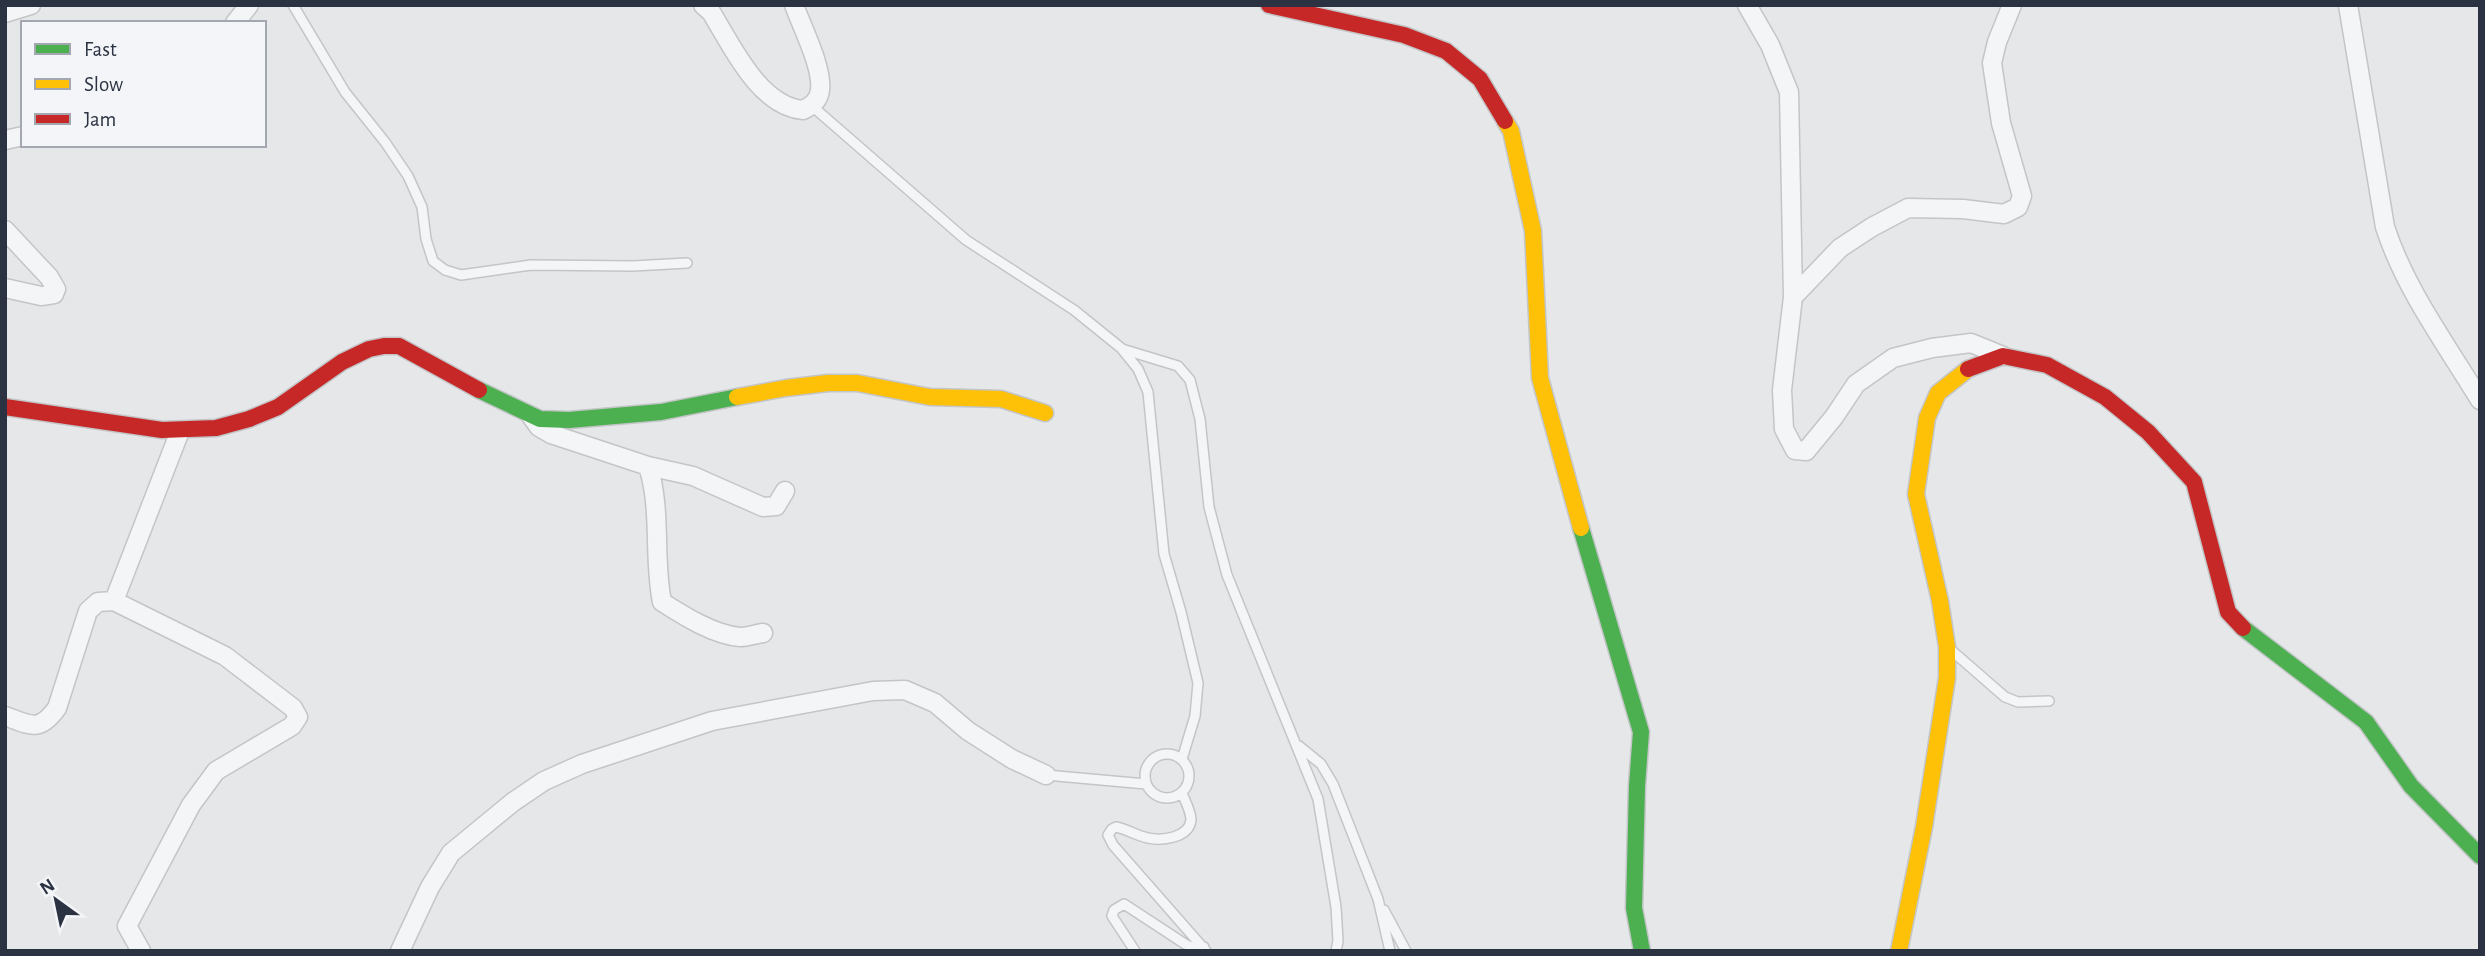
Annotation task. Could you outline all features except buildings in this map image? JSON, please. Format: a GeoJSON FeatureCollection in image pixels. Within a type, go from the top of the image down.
{"type":"FeatureCollection","features":[{"type":"Feature","properties":{"kind":"street"},"geometry":{"type":"LineString","coordinates":[[5,13],[31,5]]}},
{"type":"Feature","properties":{"kind":"street"},"geometry":{"type":"LineString","coordinates":[[237,21],[249,5]]}},
{"type":"Feature","properties":{"kind":"street"},"geometry":{"type":"LineString","coordinates":[[703,5],[711,12],[749,74],[767,93],[783,105],[803,110],[812,106],[820,90],[819,73],[794,5]]}},
{"type":"Feature","properties":{"kind":"street"},"geometry":{"type":"LineString","coordinates":[[1269,5],[1404,35],[1446,51],[1480,79],[1511,131],[1532,231],[1540,378],[1609,628],[1641,732],[1634,908],[1642,951]]}},
{"type":"Feature","properties":{"kind":"street"},"geometry":{"type":"LineString","coordinates":[[1747,5],[1770,45],[1790,92],[1793,297],[1782,390],[1784,429],[1795,450],[1806,450],[1834,417],[1856,384],[1893,358],[1932,348],[1971,343],[2003,356],[2048,365],[2105,397],[2148,432],[2194,482],[2228,612],[2249,635],[2366,722],[2411,786],[2480,856]]}},
{"type":"Feature","properties":{"kind":"street"},"geometry":{"type":"LineString","coordinates":[[1793,297],[1840,248],[1908,208],[1963,209],[2004,214],[2018,207],[2021,196],[2001,123],[1992,63],[1997,42],[2012,5]]}},
{"type":"Feature","properties":{"kind":"street"},"geometry":{"type":"LineString","coordinates":[[2348,5],[2385,227],[2393,253],[2480,400]]}},
{"type":"Feature","properties":{"kind":"street"},"geometry":{"type":"LineString","coordinates":[[5,230],[49,277],[56,289],[54,294],[41,296],[5,288]]}},
{"type":"Feature","properties":{"kind":"street"},"geometry":{"type":"LineString","coordinates":[[5,407],[180,431],[230,426],[268,413],[348,359],[368,348],[384,344],[399,346],[531,416],[569,420],[661,412],[786,388],[828,383],[858,383],[930,397],[1001,399],[1045,413]]}},
{"type":"Feature","properties":{"kind":"street"},"geometry":{"type":"LineString","coordinates":[[1899,951],[1924,827],[1947,678],[1947,647],[1940,601],[1916,494],[1927,418],[1938,393],[1966,370],[2003,356]]}},
{"type":"Feature","properties":{"kind":"street"},"geometry":{"type":"LineString","coordinates":[[531,416],[539,427],[551,434],[648,466],[693,476],[763,507],[776,506],[785,491]]}},
{"type":"Feature","properties":{"kind":"street"},"geometry":{"type":"LineString","coordinates":[[114,601],[180,431]]}},
{"type":"Feature","properties":{"kind":"street"},"geometry":{"type":"LineString","coordinates":[[648,466],[655,487],[662,603],[718,631],[741,637],[763,633]]}},
{"type":"Feature","properties":{"kind":"street"},"geometry":{"type":"LineString","coordinates":[[5,716],[31,725],[48,720],[57,708],[88,611],[98,602],[114,601],[225,656],[293,708],[299,717],[292,726],[216,771],[191,805],[127,926],[141,951]]}},
{"type":"Feature","properties":{"kind":"street"},"geometry":{"type":"LineString","coordinates":[[400,951],[430,887],[450,853],[513,802],[544,781],[582,764],[712,721],[873,691],[905,690],[935,703],[968,731],[1012,759],[1046,775]]}},
{"type":"Feature","properties":{"kind":"lane"},"geometry":{"type":"LineString","coordinates":[[293,5],[345,92],[408,176],[422,207],[426,239],[433,261],[445,271],[461,275],[531,265],[634,266],[687,263]]}},
{"type":"Feature","properties":{"kind":"lane"},"geometry":{"type":"LineString","coordinates":[[812,106],[966,240],[1074,310],[1121,348],[1138,369],[1148,392],[1164,554],[1198,682],[1195,716],[1182,759]]}},
{"type":"Feature","properties":{"kind":"lane"},"geometry":{"type":"LineString","coordinates":[[1121,348],[1178,366],[1190,380],[1199,419],[1209,507],[1227,575],[1318,799],[1336,907],[1336,951]]}},
{"type":"Feature","properties":{"kind":"lane"},"geometry":{"type":"LineString","coordinates":[[1947,647],[2005,697],[2018,702],[2049,701]]}},
{"type":"Feature","properties":{"kind":"lane"},"geometry":{"type":"LineString","coordinates":[[1298,745],[1321,764],[1333,785],[1378,899],[1406,951]]}},
{"type":"Feature","properties":{"kind":"lane"},"geometry":{"type":"LineString","coordinates":[[1172,754],[1182,759],[1188,768],[1190,777],[1182,793],[1170,798],[1153,794],[1146,784],[1147,766],[1154,757],[1172,754]]}},
{"type":"Feature","properties":{"kind":"lane"},"geometry":{"type":"LineString","coordinates":[[1046,775],[1146,784]]}},
{"type":"Feature","properties":{"kind":"lane"},"geometry":{"type":"LineString","coordinates":[[1182,793],[1191,819],[1181,834],[1171,838],[1147,838],[1116,827],[1108,835],[1113,845],[1205,949]]}},
{"type":"Feature","properties":{"kind":"lane"},"geometry":{"type":"LineString","coordinates":[[1378,899],[1390,951]]}},
{"type":"Feature","properties":{"kind":"lane"},"geometry":{"type":"LineString","coordinates":[[1135,951],[1112,916],[1114,910],[1124,904],[1185,944],[1196,949],[1205,949]]}},
{"type":"Feature","properties":{"kind":"traffic: fast"},"geometry":{"type":"LineString","coordinates":[[479,390],[540,419],[569,420],[661,412],[737,397]]}},
{"type":"Feature","properties":{"kind":"traffic: fast"},"geometry":{"type":"LineString","coordinates":[[1581,528],[1641,732],[1634,908],[1642,951]]}},
{"type":"Feature","properties":{"kind":"traffic: fast"},"geometry":{"type":"LineString","coordinates":[[2243,628],[2366,722],[2411,786],[2480,856]]}},
{"type":"Feature","properties":{"kind":"traffic: slow"},"geometry":{"type":"LineString","coordinates":[[1505,121],[1511,131],[1533,231],[1540,378],[1581,528]]}},
{"type":"Feature","properties":{"kind":"traffic: slow"},"geometry":{"type":"LineString","coordinates":[[1899,951],[1924,827],[1947,678],[1947,647],[1940,601],[1916,494],[1927,418],[1938,393],[1968,369]]}},
{"type":"Feature","properties":{"kind":"traffic: slow"},"geometry":{"type":"LineString","coordinates":[[737,397],[828,383],[857,383],[930,397],[1001,399],[1045,413]]}},
{"type":"Feature","properties":{"kind":"traffic: jam"},"geometry":{"type":"LineString","coordinates":[[1269,5],[1404,35],[1446,51],[1480,79],[1505,121]]}},
{"type":"Feature","properties":{"kind":"traffic: jam"},"geometry":{"type":"LineString","coordinates":[[5,407],[162,430],[216,428],[278,407],[342,362],[369,349],[384,346],[399,346],[479,390]]}},
{"type":"Feature","properties":{"kind":"traffic: jam"},"geometry":{"type":"LineString","coordinates":[[1968,369],[2003,356],[2047,365],[2105,397],[2148,432],[2194,482],[2228,612],[2243,628]]}}]}
